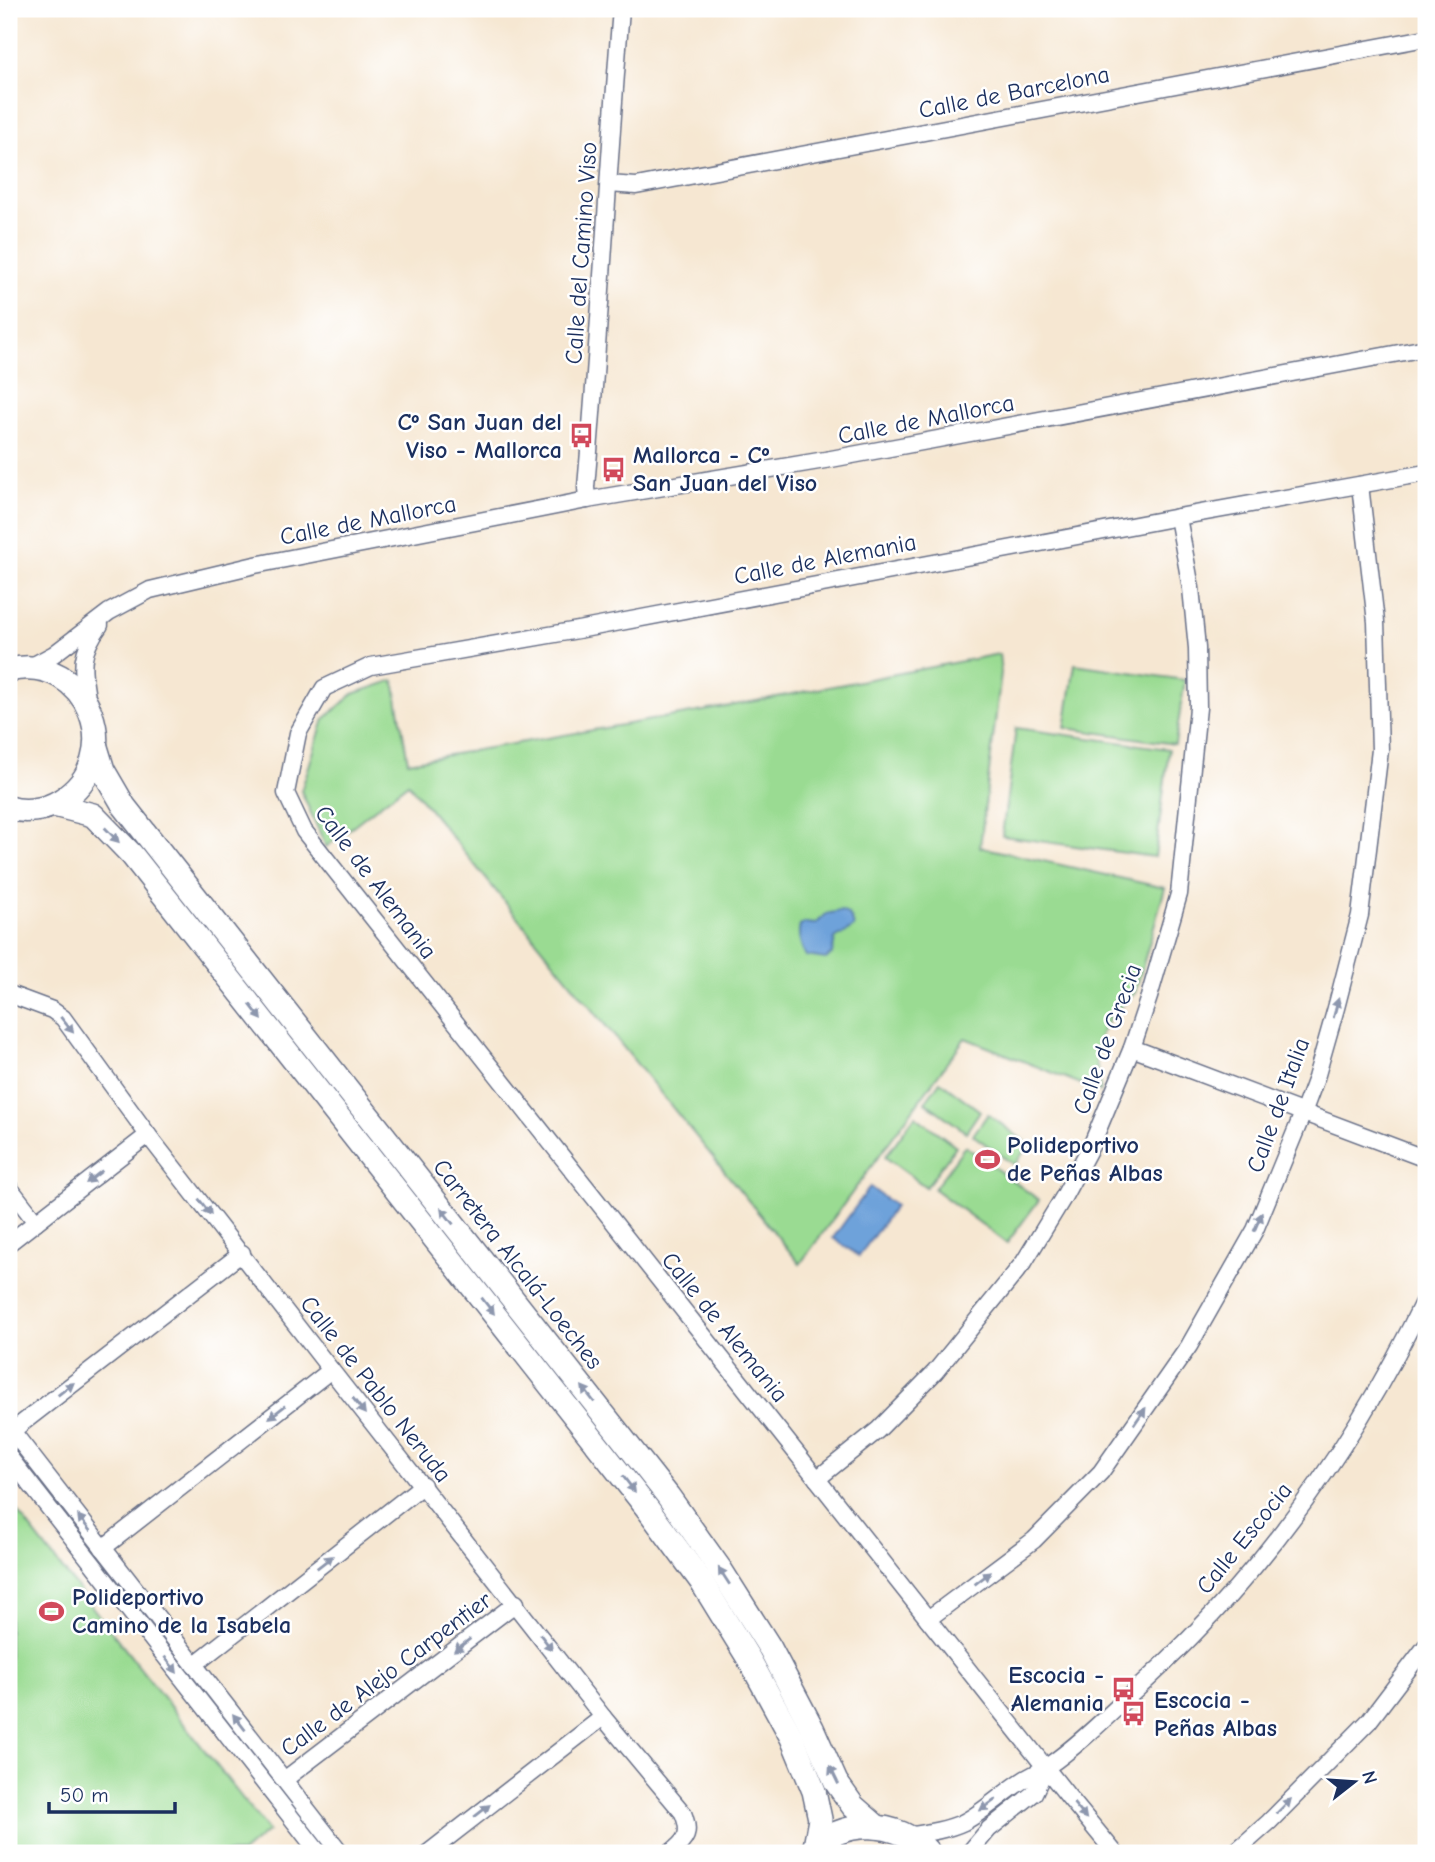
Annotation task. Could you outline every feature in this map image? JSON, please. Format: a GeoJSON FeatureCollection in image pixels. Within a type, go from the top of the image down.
{"type":"FeatureCollection","features":[{"type":"Feature","properties":{"kind":"main road"},"geometry":{"type":"LineString","coordinates":[[10,810],[34,810],[54,805],[70,795],[83,782],[92,765],[96,747],[96,725],[88,705],[74,686],[53,673],[19,668]]}},
{"type":"Feature","properties":{"kind":"main road","name":"Carretera Alcalá-Loeches"},"geometry":{"type":"LineString","coordinates":[[96,747],[103,770],[124,806],[668,1496],[720,1569],[770,1648],[812,1728],[836,1782],[853,1806],[877,1827]]}},
{"type":"Feature","properties":{"kind":"main road","name":"Carretera Alcalá-Loeches"},"geometry":{"type":"LineString","coordinates":[[54,805],[93,815],[132,855],[639,1497],[701,1581],[749,1658],[792,1738],[814,1791],[820,1819],[812,1850]]}},
{"type":"Feature","properties":{"kind":"main road"},"geometry":{"type":"LineString","coordinates":[[812,1850],[833,1835],[855,1827],[877,1827],[907,1836],[929,1853]]}},
{"type":"Feature","properties":{"kind":"street","name":"Calle del Camino Viso"},"geometry":{"type":"LineString","coordinates":[[587,500],[621,9]]}},
{"type":"Feature","properties":{"kind":"street","name":"Calle de Barcelona"},"geometry":{"type":"LineString","coordinates":[[609,184],[650,184],[1426,38]]}},
{"type":"Feature","properties":{"kind":"street","name":"Calle de Mallorca"},"geometry":{"type":"LineString","coordinates":[[19,668],[54,654],[109,612],[150,590],[242,568],[587,500],[831,459],[1426,348]]}},
{"type":"Feature","properties":{"kind":"street","name":"Calle de Alemania"},"geometry":{"type":"LineString","coordinates":[[1115,1853],[304,831],[286,793],[298,733],[324,688],[371,666],[1426,473]]}},
{"type":"Feature","properties":{"kind":"street","name":"Calle de Italia"},"geometry":{"type":"LineString","coordinates":[[928,1619],[1034,1540],[1101,1472],[1189,1346],[1255,1230],[1316,1079],[1360,915],[1380,750],[1376,622],[1360,485]]}},
{"type":"Feature","properties":{"kind":"street","name":"Calle de Grecia"},"geometry":{"type":"LineString","coordinates":[[817,1479],[878,1430],[935,1372],[1024,1262],[1092,1144],[1132,1048],[1179,894],[1198,708],[1197,648],[1191,587],[1178,517]]}},
{"type":"Feature","properties":{"kind":"street","name":"Calle de Mallorca"},"geometry":{"type":"LineString","coordinates":[[88,705],[82,664],[89,639],[109,612]]}},
{"type":"Feature","properties":{"kind":"street","name":"Calle de Pablo Neruda"},"geometry":{"type":"LineString","coordinates":[[9,994],[52,1010],[63,1018],[148,1135],[331,1370],[603,1717],[683,1813],[688,1824],[688,1833],[680,1846],[670,1853]]}},
{"type":"Feature","properties":{"kind":"street"},"geometry":{"type":"LineString","coordinates":[[1132,1048],[1426,1159]]}},
{"type":"Feature","properties":{"kind":"street"},"geometry":{"type":"LineString","coordinates":[[9,1243],[148,1135]]}},
{"type":"Feature","properties":{"kind":"street"},"geometry":{"type":"LineString","coordinates":[[9,1187],[36,1222]]}},
{"type":"Feature","properties":{"kind":"street"},"geometry":{"type":"LineString","coordinates":[[242,1253],[10,1429],[341,1853]]}},
{"type":"Feature","properties":{"kind":"street","name":"Calle Escocia"},"geometry":{"type":"LineString","coordinates":[[907,1836],[964,1822],[1025,1779],[1046,1768],[1074,1746],[1171,1657],[1236,1588],[1289,1522],[1336,1456],[1373,1396],[1426,1296]]}},
{"type":"Feature","properties":{"kind":"street"},"geometry":{"type":"LineString","coordinates":[[103,1548],[331,1370]]}},
{"type":"Feature","properties":{"kind":"street"},"geometry":{"type":"LineString","coordinates":[[9,1457],[319,1853]]}},
{"type":"Feature","properties":{"kind":"street"},"geometry":{"type":"LineString","coordinates":[[194,1665],[423,1485]]}},
{"type":"Feature","properties":{"kind":"street","name":"Calle de Alejo Carpentier"},"geometry":{"type":"LineString","coordinates":[[284,1780],[516,1603]]}},
{"type":"Feature","properties":{"kind":"street"},"geometry":{"type":"LineString","coordinates":[[1234,1853],[1269,1822],[1369,1721],[1426,1646]]}},
{"type":"Feature","properties":{"kind":"street"},"geometry":{"type":"LineString","coordinates":[[428,1853],[603,1717]]}},
{"type":"Feature","properties":{"kind":"street","name":"Calle Escocia"},"geometry":{"type":"LineString","coordinates":[[969,1853],[989,1829],[1034,1793],[1046,1768]]}},
{"type":"Feature","properties":{"kind":"green space"},"geometry":{"type":"Polygon","coordinates":[[[999,654],[1001,673],[980,847],[1165,888],[1135,993],[1110,1016],[1100,1036],[1096,1061],[1101,1092],[965,1038],[800,1264],[408,783],[326,847],[301,791],[324,719],[353,694],[394,680],[408,762],[709,710],[999,654]]]}},
{"type":"Feature","properties":{"kind":"green space"},"geometry":{"type":"Polygon","coordinates":[[[1075,664],[1185,680],[1175,744],[1065,728],[1075,664]]]}},
{"type":"Feature","properties":{"kind":"green space"},"geometry":{"type":"Polygon","coordinates":[[[1016,728],[1169,749],[1155,857],[1002,836],[1016,728]]]}},
{"type":"Feature","properties":{"kind":"green space"},"geometry":{"type":"Polygon","coordinates":[[[940,1081],[980,1111],[966,1132],[925,1102],[940,1081]]]}},
{"type":"Feature","properties":{"kind":"green space"},"geometry":{"type":"Polygon","coordinates":[[[988,1114],[1029,1145],[1014,1165],[973,1135],[988,1114]]]}},
{"type":"Feature","properties":{"kind":"green space"},"geometry":{"type":"Polygon","coordinates":[[[915,1116],[956,1146],[926,1187],[885,1157],[915,1116]]]}},
{"type":"Feature","properties":{"kind":"green space"},"geometry":{"type":"Polygon","coordinates":[[[965,1146],[1039,1200],[1007,1243],[934,1189],[965,1146]]]}},
{"type":"Feature","properties":{"kind":"green space","name":"Polideportivo Camino de la Isabela"},"geometry":{"type":"Polygon","coordinates":[[[9,1501],[268,1831],[242,1853],[9,1853],[9,1501]]]}},
{"type":"Feature","properties":{"kind":"water"},"geometry":{"type":"Polygon","coordinates":[[[840,911],[850,916],[854,927],[835,939],[832,954],[826,959],[806,956],[800,941],[800,926],[805,923],[816,924],[826,914],[840,911]]]}},
{"type":"Feature","properties":{"kind":"water"},"geometry":{"type":"Polygon","coordinates":[[[870,1187],[895,1206],[859,1256],[833,1238],[870,1187]]]}},
{"type":"Feature","properties":{"kind":"place","name":"Cº San Juan del Viso - Mallorca"},"geometry":{"type":"Point","coordinates":[582,436]}},
{"type":"Feature","properties":{"kind":"place","name":"Mallorca - Cº San Juan del Viso"},"geometry":{"type":"Point","coordinates":[613,469]}},
{"type":"Feature","properties":{"kind":"place","name":"Polideportivo de Peñas Albas"},"geometry":{"type":"Point","coordinates":[987,1159]}},
{"type":"Feature","properties":{"kind":"place","name":"Polideportivo Camino de la Isabela"},"geometry":{"type":"Point","coordinates":[52,1611]}},
{"type":"Feature","properties":{"kind":"place","name":"Escocia - Alemania"},"geometry":{"type":"Point","coordinates":[1124,1689]}},
{"type":"Feature","properties":{"kind":"place","name":"Escocia - Peñas Albas"},"geometry":{"type":"Point","coordinates":[1134,1714]}}]}
